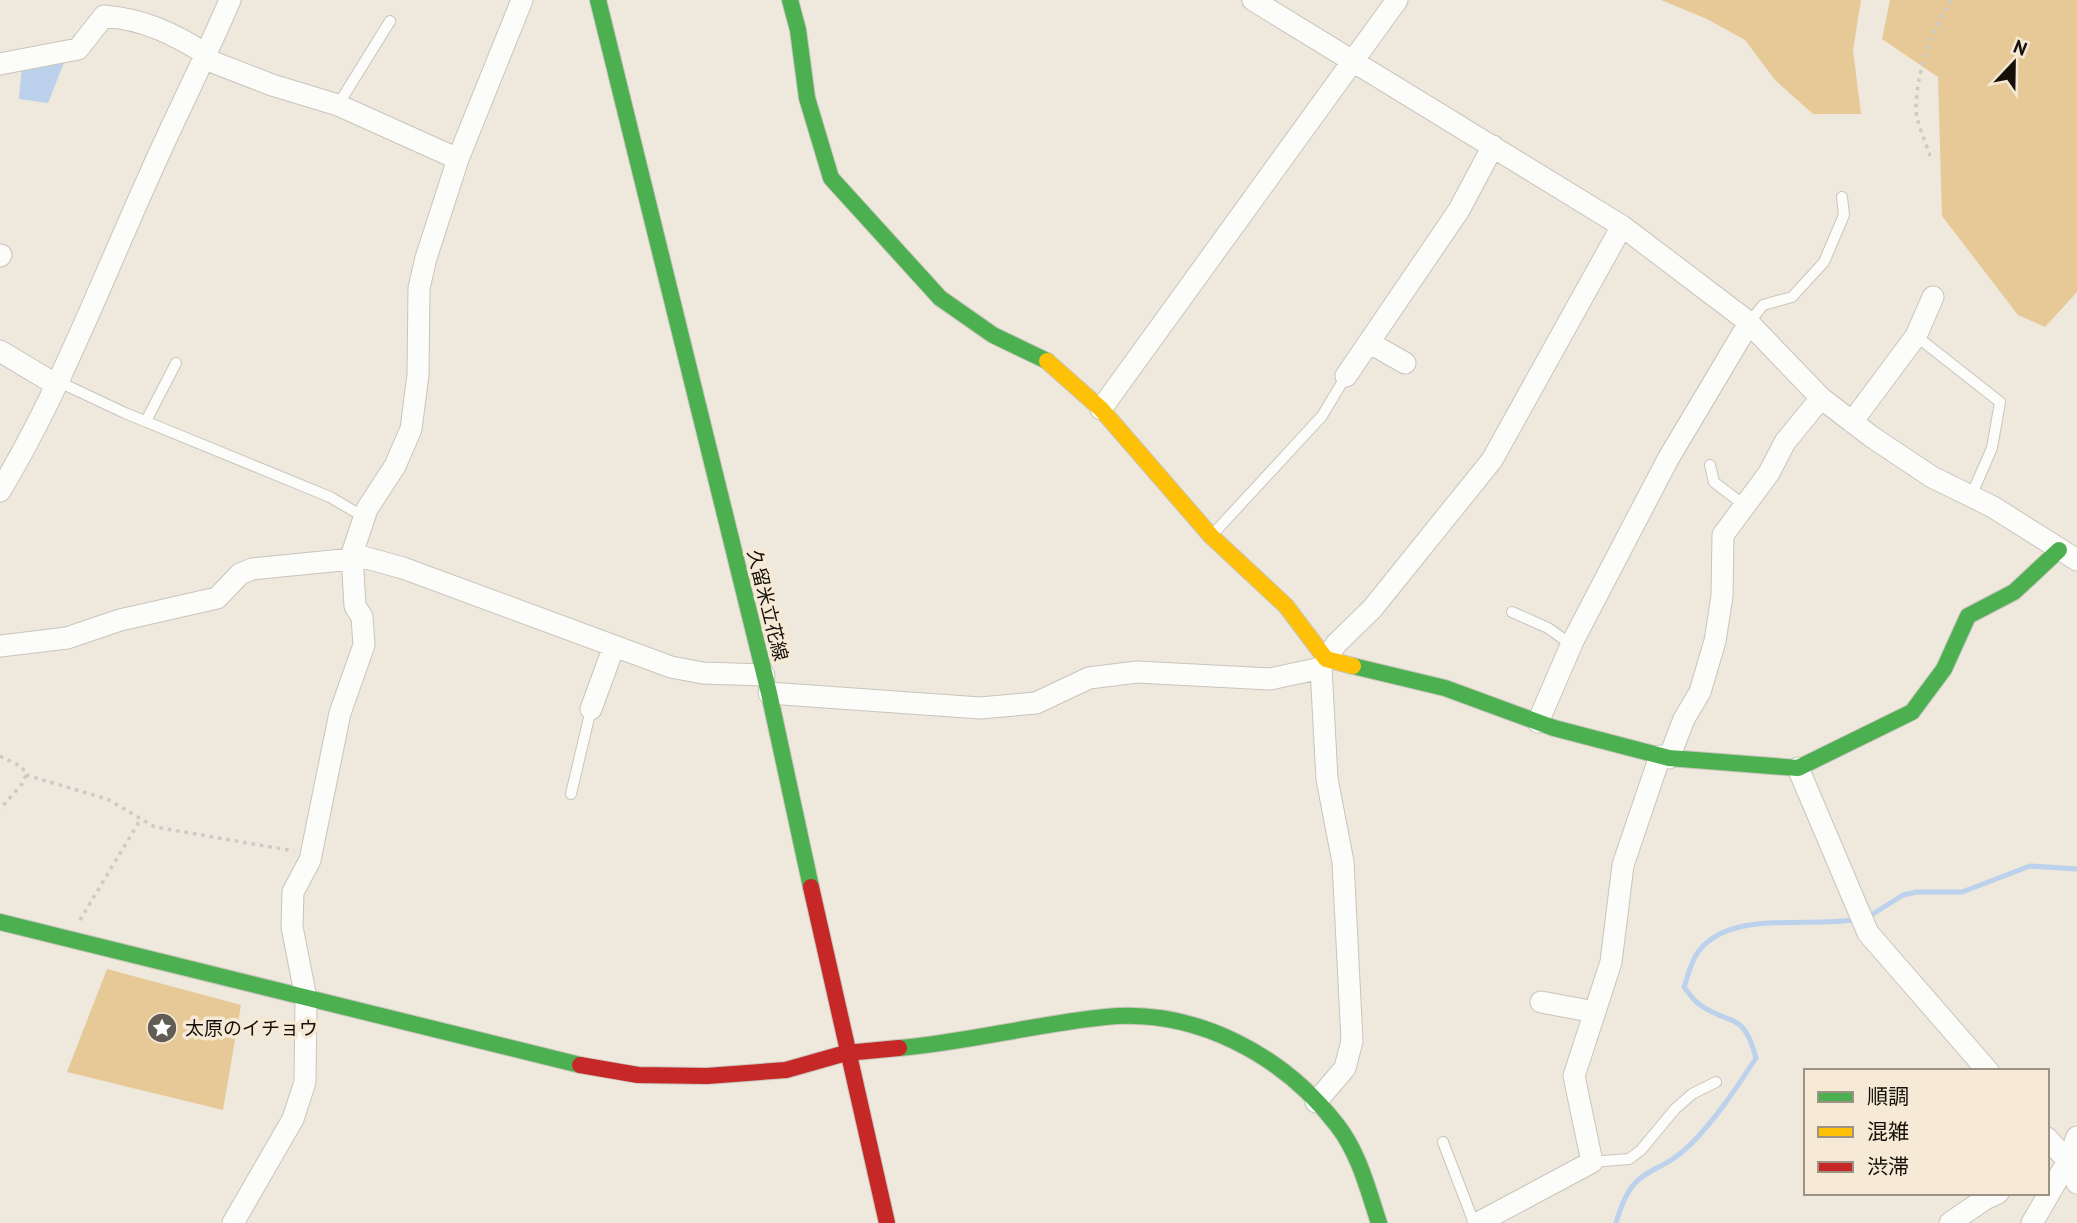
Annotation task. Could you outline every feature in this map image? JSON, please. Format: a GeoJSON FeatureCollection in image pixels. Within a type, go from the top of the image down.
{"type":"FeatureCollection","features":[{"type":"Feature","properties":{"kind":"street"},"geometry":{"type":"LineString","coordinates":[[0,491],[27,447],[103,288],[150,174],[230,0]]}},
{"type":"Feature","properties":{"kind":"street"},"geometry":{"type":"LineString","coordinates":[[233,1223],[293,1119],[304,1082],[306,998],[292,927],[293,891],[311,856],[340,713],[364,645],[362,617],[355,606],[352,557],[364,517],[395,466],[411,429],[418,375],[419,288],[458,159],[522,0]]}},
{"type":"Feature","properties":{"kind":"street","name":"久留米立花線"},"geometry":{"type":"LineString","coordinates":[[598,0],[766,684],[846,1053],[887,1223]]}},
{"type":"Feature","properties":{"kind":"street"},"geometry":{"type":"LineString","coordinates":[[790,0],[798,30],[807,98],[831,178],[940,298],[993,335],[1052,363],[1101,409],[1211,536],[1286,606],[1324,664]]}},
{"type":"Feature","properties":{"kind":"street"},"geometry":{"type":"LineString","coordinates":[[0,646],[67,638],[120,620],[217,598],[240,574],[252,569],[352,557],[403,568],[682,669],[766,684],[980,708],[1036,702],[1089,678],[1137,672],[1270,678],[1324,664],[1445,688],[1538,722],[1665,757],[1798,768],[1912,712],[1944,669],[1968,616],[2014,592],[2068,555],[1993,507],[1932,477],[1852,422],[1821,398],[1749,323],[1622,226],[1253,0]]}},
{"type":"Feature","properties":{"kind":"street"},"geometry":{"type":"LineString","coordinates":[[1101,409],[1397,0]]}},
{"type":"Feature","properties":{"kind":"street"},"geometry":{"type":"LineString","coordinates":[[0,64],[78,49],[104,16],[172,32],[206,57],[272,85],[338,105],[458,159]]}},
{"type":"Feature","properties":{"kind":"street"},"geometry":{"type":"LineString","coordinates":[[1346,376],[1459,210],[1493,146]]}},
{"type":"Feature","properties":{"kind":"street"},"geometry":{"type":"LineString","coordinates":[[1316,1102],[1345,1068],[1352,1041],[1343,862],[1327,779],[1324,664],[1336,643],[1372,609],[1492,460],[1622,226]]}},
{"type":"Feature","properties":{"kind":"street"},"geometry":{"type":"LineString","coordinates":[[1852,422],[1916,336],[1933,297]]}},
{"type":"Feature","properties":{"kind":"street"},"geometry":{"type":"LineString","coordinates":[[1538,722],[1572,645],[1668,459],[1749,323]]}},
{"type":"Feature","properties":{"kind":"street"},"geometry":{"type":"LineString","coordinates":[[1370,343],[1405,363]]}},
{"type":"Feature","properties":{"kind":"street"},"geometry":{"type":"LineString","coordinates":[[0,351],[56,382]]}},
{"type":"Feature","properties":{"kind":"street"},"geometry":{"type":"LineString","coordinates":[[1476,1223],[1592,1162],[1574,1076],[1611,962],[1623,865],[1665,757],[1700,692],[1715,641],[1722,596],[1723,535],[1769,473],[1785,442],[1821,398]]}},
{"type":"Feature","properties":{"kind":"street"},"geometry":{"type":"LineString","coordinates":[[591,709],[614,646]]}},
{"type":"Feature","properties":{"kind":"street"},"geometry":{"type":"LineString","coordinates":[[1798,768],[1868,933],[1987,1069]]}},
{"type":"Feature","properties":{"kind":"street"},"geometry":{"type":"LineString","coordinates":[[0,922],[559,1061],[638,1076],[707,1076],[786,1070],[846,1053],[910,1047],[1107,1017],[1146,1017],[1185,1024],[1233,1039],[1289,1073],[1338,1126],[1356,1157],[1379,1223]]}},
{"type":"Feature","properties":{"kind":"street"},"geometry":{"type":"LineString","coordinates":[[1541,1002],[1595,1012]]}},
{"type":"Feature","properties":{"kind":"street"},"geometry":{"type":"LineString","coordinates":[[2049,1194],[2068,1161],[2077,1137]]}},
{"type":"Feature","properties":{"kind":"street"},"geometry":{"type":"LineString","coordinates":[[2049,1140],[2068,1161],[2077,1183]]}},
{"type":"Feature","properties":{"kind":"street"},"geometry":{"type":"LineString","coordinates":[[2049,1171],[2068,1161]]}},
{"type":"Feature","properties":{"kind":"street"},"geometry":{"type":"LineString","coordinates":[[1950,1223],[1994,1195]]}},
{"type":"Feature","properties":{"kind":"street"},"geometry":{"type":"LineString","coordinates":[[2032,1223],[2048,1195]]}},
{"type":"Feature","properties":{"kind":"lane"},"geometry":{"type":"LineString","coordinates":[[338,105],[390,21]]}},
{"type":"Feature","properties":{"kind":"lane"},"geometry":{"type":"LineString","coordinates":[[1749,323],[1763,305],[1792,297],[1824,262],[1844,215],[1842,197]]}},
{"type":"Feature","properties":{"kind":"lane"},"geometry":{"type":"LineString","coordinates":[[1916,336],[2000,402],[1992,448],[1971,496]]}},
{"type":"Feature","properties":{"kind":"lane"},"geometry":{"type":"LineString","coordinates":[[146,421],[176,363]]}},
{"type":"Feature","properties":{"kind":"lane"},"geometry":{"type":"LineString","coordinates":[[1211,536],[1322,416],[1346,376]]}},
{"type":"Feature","properties":{"kind":"lane"},"geometry":{"type":"LineString","coordinates":[[56,382],[330,497],[364,517]]}},
{"type":"Feature","properties":{"kind":"lane"},"geometry":{"type":"LineString","coordinates":[[1710,466],[1714,482],[1744,505]]}},
{"type":"Feature","properties":{"kind":"lane"},"geometry":{"type":"LineString","coordinates":[[1512,612],[1548,628],[1572,645]]}},
{"type":"Feature","properties":{"kind":"lane"},"geometry":{"type":"LineString","coordinates":[[571,794],[591,709]]}},
{"type":"Feature","properties":{"kind":"lane"},"geometry":{"type":"LineString","coordinates":[[1592,1162],[1629,1159],[1675,1109],[1692,1094],[1716,1082]]}},
{"type":"Feature","properties":{"kind":"lane"},"geometry":{"type":"LineString","coordinates":[[1443,1142],[1476,1223]]}},
{"type":"Feature","properties":{"kind":"path"},"geometry":{"type":"LineString","coordinates":[[1930,156],[1916,111],[1927,45],[1952,0]]}},
{"type":"Feature","properties":{"kind":"path"},"geometry":{"type":"LineString","coordinates":[[0,757],[22,766],[26,775],[22,784],[0,809]]}},
{"type":"Feature","properties":{"kind":"path"},"geometry":{"type":"LineString","coordinates":[[26,775],[107,799],[140,820],[183,834],[284,848],[311,856]]}},
{"type":"Feature","properties":{"kind":"path"},"geometry":{"type":"LineString","coordinates":[[75,940],[85,910],[140,820]]}},
{"type":"Feature","properties":{"kind":"shaded area"},"geometry":{"type":"Polygon","coordinates":[[[1661,0],[1861,0],[1853,50],[1861,114],[1813,114],[1775,80],[1745,40],[1707,19],[1661,0]]]}},
{"type":"Feature","properties":{"kind":"shaded area"},"geometry":{"type":"Polygon","coordinates":[[[1890,0],[2077,0],[2077,292],[2045,327],[2018,315],[1942,216],[1938,77],[1882,39],[1890,0]]]}},
{"type":"Feature","properties":{"kind":"shaded area"},"geometry":{"type":"Polygon","coordinates":[[[107,969],[241,1005],[223,1110],[67,1072],[107,969]]]}},
{"type":"Feature","properties":{"kind":"water"},"geometry":{"type":"Polygon","coordinates":[[[65,60],[48,103],[19,99],[22,65],[65,60]]]}},
{"type":"Feature","properties":{"kind":"waterway"},"geometry":{"type":"LineString","coordinates":[[1868,917],[1903,895],[1917,892],[1962,892],[2030,866],[2077,869]]}},
{"type":"Feature","properties":{"kind":"waterway"},"geometry":{"type":"LineString","coordinates":[[1616,1223],[1623,1203],[1638,1180],[1691,1144],[1718,1113],[1756,1058],[1746,1032],[1740,1025],[1699,1004],[1684,987],[1698,952],[1712,938],[1750,925],[1858,919]]}},
{"type":"Feature","properties":{"kind":"traffic: fast"},"geometry":{"type":"LineString","coordinates":[[598,0],[769,693],[811,887]]}},
{"type":"Feature","properties":{"kind":"traffic: fast"},"geometry":{"type":"LineString","coordinates":[[790,0],[798,30],[807,98],[831,178],[940,298],[993,335],[1047,361]]}},
{"type":"Feature","properties":{"kind":"traffic: fast"},"geometry":{"type":"LineString","coordinates":[[1353,666],[1445,688],[1554,728],[1669,758],[1798,768],[1912,712],[1944,669],[1968,616],[2014,592],[2059,550]]}},
{"type":"Feature","properties":{"kind":"traffic: fast"},"geometry":{"type":"LineString","coordinates":[[0,922],[580,1065]]}},
{"type":"Feature","properties":{"kind":"traffic: fast"},"geometry":{"type":"LineString","coordinates":[[899,1048],[1105,1017],[1139,1016],[1172,1020],[1204,1029],[1235,1041],[1264,1058],[1291,1077],[1315,1100],[1337,1125],[1351,1147],[1379,1223]]}},
{"type":"Feature","properties":{"kind":"traffic: slow"},"geometry":{"type":"LineString","coordinates":[[1047,361],[1101,409],[1211,536],[1286,606],[1326,659],[1353,666]]}},
{"type":"Feature","properties":{"kind":"traffic: jam"},"geometry":{"type":"LineString","coordinates":[[811,887],[887,1223]]}},
{"type":"Feature","properties":{"kind":"traffic: jam"},"geometry":{"type":"LineString","coordinates":[[580,1065],[638,1075],[707,1076],[786,1070],[846,1053],[899,1048]]}},
{"type":"Feature","properties":{"kind":"place","name":"太原のイチョウ"},"geometry":{"type":"Point","coordinates":[162,1028]}}]}
